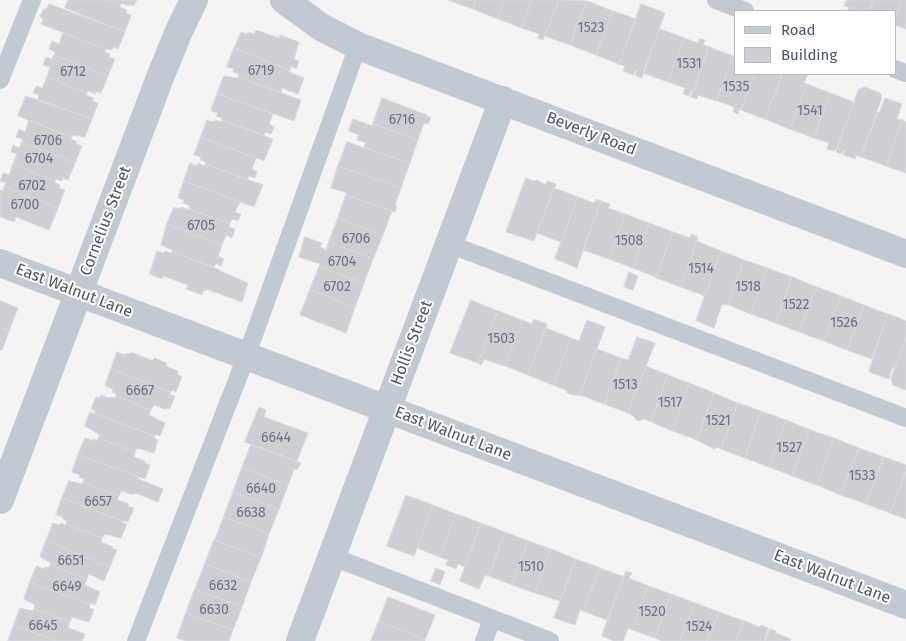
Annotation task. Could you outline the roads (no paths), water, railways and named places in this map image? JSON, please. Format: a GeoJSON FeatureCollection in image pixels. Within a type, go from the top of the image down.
{"type":"FeatureCollection","features":[{"type":"Feature","properties":{"kind":"street","name":"Cornelius Street"},"geometry":{"type":"LineString","coordinates":[[0,500],[179,31],[194,0]]}},
{"type":"Feature","properties":{"kind":"street","name":"Beverly Road"},"geometry":{"type":"LineString","coordinates":[[284,0],[321,28],[358,46],[906,254]]}},
{"type":"Feature","properties":{"kind":"street","name":"Hollis Street"},"geometry":{"type":"LineString","coordinates":[[300,641],[503,100]]}},
{"type":"Feature","properties":{"kind":"street","name":"East Walnut Lane"},"geometry":{"type":"LineString","coordinates":[[0,263],[906,605]]}},
{"type":"Feature","properties":{"kind":"lane"},"geometry":{"type":"LineString","coordinates":[[0,80],[32,0]]}},
{"type":"Feature","properties":{"kind":"lane"},"geometry":{"type":"LineString","coordinates":[[716,0],[742,10]]}},
{"type":"Feature","properties":{"kind":"lane"},"geometry":{"type":"LineString","coordinates":[[136,641],[246,356],[358,46]]}},
{"type":"Feature","properties":{"kind":"lane"},"geometry":{"type":"LineString","coordinates":[[449,244],[906,418]]}},
{"type":"Feature","properties":{"kind":"lane"},"geometry":{"type":"LineString","coordinates":[[332,557],[550,641]]}},
{"type":"Feature","properties":{"kind":"lane"},"geometry":{"type":"LineString","coordinates":[[484,641],[492,618]]}}]}
